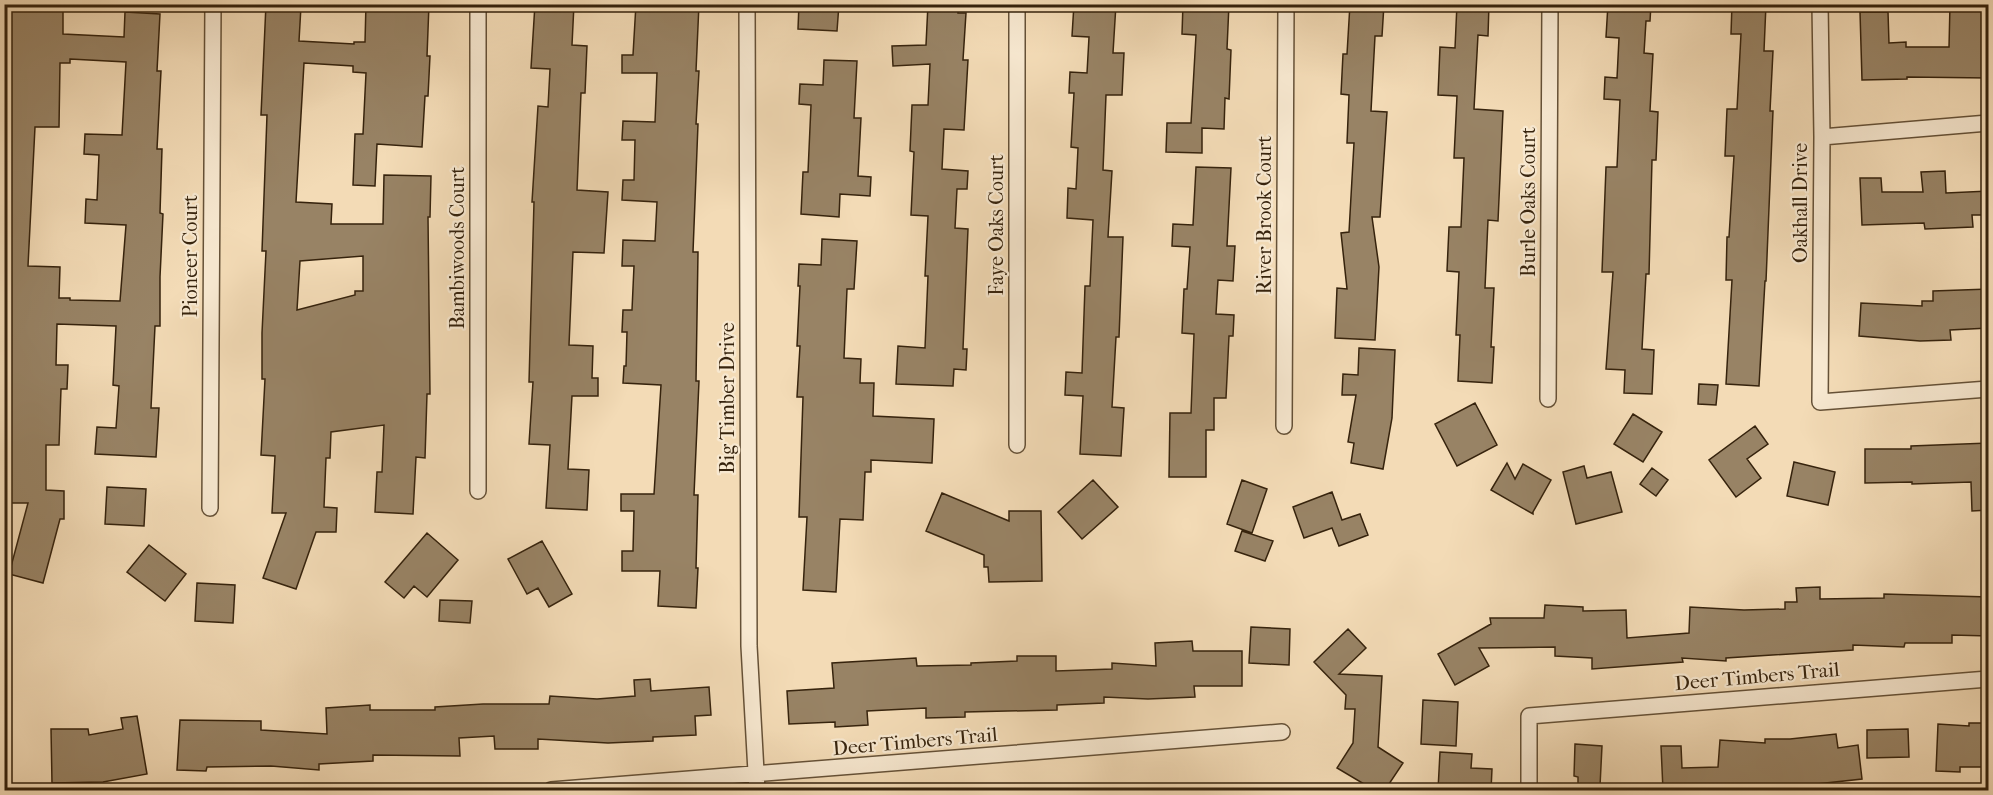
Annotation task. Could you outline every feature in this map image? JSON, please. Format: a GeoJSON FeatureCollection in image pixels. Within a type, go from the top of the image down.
{"type":"FeatureCollection","features":[{"type":"Feature","properties":{"kind":"street","name":"Pioneer Court"},"geometry":{"type":"LineString","coordinates":[[210,508],[213,4]]}},
{"type":"Feature","properties":{"kind":"street","name":"Bambiwoods Court"},"geometry":{"type":"LineString","coordinates":[[478,4],[478,491]]}},
{"type":"Feature","properties":{"kind":"street","name":"Big Timber Drive"},"geometry":{"type":"LineString","coordinates":[[747,4],[749,646],[757,790]]}},
{"type":"Feature","properties":{"kind":"street","name":"Faye Oaks Court"},"geometry":{"type":"LineString","coordinates":[[1017,4],[1017,445]]}},
{"type":"Feature","properties":{"kind":"street","name":"River Brook Court"},"geometry":{"type":"LineString","coordinates":[[1284,426],[1286,4]]}},
{"type":"Feature","properties":{"kind":"street","name":"Burle Oaks Court"},"geometry":{"type":"LineString","coordinates":[[1548,399],[1550,4]]}},
{"type":"Feature","properties":{"kind":"street","name":"Oakhall Drive"},"geometry":{"type":"LineString","coordinates":[[1820,4],[1822,137],[1820,402],[1989,389]]}},
{"type":"Feature","properties":{"kind":"street"},"geometry":{"type":"LineString","coordinates":[[1822,137],[1989,123]]}},
{"type":"Feature","properties":{"kind":"street","name":"Deer Timbers Trail"},"geometry":{"type":"LineString","coordinates":[[1529,790],[1529,716],[1989,679]]}},
{"type":"Feature","properties":{"kind":"street","name":"Deer Timbers Trail"},"geometry":{"type":"LineString","coordinates":[[550,790],[1282,732]]}},
{"type":"Feature","properties":{"kind":"building"},"geometry":{"type":"Polygon","coordinates":[[[4,4],[63,5],[63,34],[124,37],[125,12],[160,14],[157,71],[161,71],[157,149],[162,149],[160,213],[163,214],[160,326],[155,326],[151,408],[159,408],[156,457],[95,454],[97,427],[116,428],[119,386],[113,385],[116,326],[57,324],[56,365],[68,365],[67,389],[61,389],[59,445],[46,445],[46,490],[64,491],[64,519],[60,519],[43,583],[9,574],[28,503],[4,503],[4,4]],[[70,59],[70,63],[60,63],[59,127],[35,127],[28,266],[60,267],[59,298],[120,301],[126,225],[85,223],[86,199],[97,200],[99,155],[84,154],[85,134],[122,135],[126,62],[70,59]]]}},
{"type":"Feature","properties":{"kind":"building"},"geometry":{"type":"Polygon","coordinates":[[[266,4],[301,6],[299,41],[354,44],[354,42],[365,42],[366,4],[429,4],[427,56],[430,56],[422,147],[377,144],[375,186],[353,185],[355,134],[363,134],[366,73],[353,72],[353,66],[304,63],[296,202],[332,204],[331,224],[383,224],[384,175],[431,176],[430,217],[428,217],[430,394],[427,394],[425,458],[416,457],[413,514],[375,512],[377,472],[382,472],[384,425],[331,432],[330,458],[326,458],[324,507],[337,508],[336,532],[316,532],[296,589],[263,578],[286,513],[272,513],[275,456],[261,455],[265,379],[262,379],[262,333],[266,251],[262,251],[267,115],[261,115],[266,4]],[[363,256],[300,261],[297,310],[355,295],[355,291],[363,291],[363,256]]]}},
{"type":"Feature","properties":{"kind":"building"},"geometry":{"type":"Polygon","coordinates":[[[535,4],[574,4],[572,45],[587,46],[585,93],[581,93],[577,190],[608,192],[604,253],[573,252],[569,345],[593,346],[592,378],[598,378],[598,396],[572,396],[568,469],[589,470],[587,510],[546,508],[550,445],[529,444],[533,382],[529,382],[534,202],[532,202],[538,106],[548,107],[550,69],[531,68],[535,4]]]}},
{"type":"Feature","properties":{"kind":"building"},"geometry":{"type":"Polygon","coordinates":[[[636,4],[699,4],[696,71],[699,71],[696,124],[698,124],[693,252],[698,252],[696,381],[699,381],[694,495],[698,495],[696,608],[658,606],[660,571],[622,571],[622,551],[633,551],[634,511],[621,511],[621,494],[654,494],[661,385],[623,383],[627,332],[622,332],[623,310],[632,310],[634,266],[622,266],[623,240],[655,241],[657,202],[622,200],[623,180],[634,180],[635,140],[622,140],[623,121],[655,122],[657,73],[622,73],[622,55],[633,55],[636,4]]]}},
{"type":"Feature","properties":{"kind":"building"},"geometry":{"type":"Polygon","coordinates":[[[799,4],[839,4],[837,31],[798,29],[799,4]]]}},
{"type":"Feature","properties":{"kind":"building"},"geometry":{"type":"Polygon","coordinates":[[[928,4],[958,4],[958,13],[966,13],[963,60],[968,60],[964,130],[944,129],[942,169],[968,171],[967,189],[957,189],[955,228],[968,229],[963,349],[967,349],[966,370],[954,369],[953,386],[896,384],[898,346],[925,348],[928,216],[911,215],[914,152],[910,151],[912,105],[928,105],[930,64],[893,66],[892,46],[926,45],[928,4]]]}},
{"type":"Feature","properties":{"kind":"building"},"geometry":{"type":"Polygon","coordinates":[[[1074,4],[1116,4],[1113,53],[1124,53],[1122,95],[1106,95],[1103,170],[1112,171],[1108,237],[1123,237],[1119,337],[1116,337],[1112,407],[1124,408],[1121,456],[1080,454],[1083,396],[1065,395],[1066,372],[1082,373],[1085,286],[1090,286],[1093,220],[1067,218],[1068,188],[1076,189],[1078,148],[1071,147],[1074,93],[1069,93],[1070,72],[1087,73],[1089,37],[1072,36],[1074,4]]]}},
{"type":"Feature","properties":{"kind":"building"},"geometry":{"type":"Polygon","coordinates":[[[1183,4],[1229,4],[1227,49],[1231,50],[1229,99],[1225,98],[1224,129],[1202,128],[1202,153],[1166,152],[1167,123],[1191,123],[1196,35],[1182,34],[1183,4]]]}},
{"type":"Feature","properties":{"kind":"building"},"geometry":{"type":"Polygon","coordinates":[[[1350,4],[1384,4],[1382,36],[1375,36],[1371,111],[1387,112],[1380,217],[1372,217],[1379,267],[1375,340],[1335,338],[1337,288],[1347,289],[1341,233],[1349,232],[1354,143],[1347,143],[1349,95],[1341,94],[1343,54],[1347,54],[1350,4]]]}},
{"type":"Feature","properties":{"kind":"building"},"geometry":{"type":"Polygon","coordinates":[[[1457,4],[1489,4],[1488,36],[1478,35],[1474,109],[1503,111],[1498,221],[1488,220],[1485,288],[1494,288],[1492,383],[1458,381],[1460,335],[1456,335],[1459,272],[1447,271],[1449,227],[1461,227],[1464,158],[1454,158],[1457,96],[1438,95],[1440,47],[1455,48],[1457,4]]]}},
{"type":"Feature","properties":{"kind":"building"},"geometry":{"type":"Polygon","coordinates":[[[1608,4],[1651,4],[1650,21],[1646,21],[1644,53],[1653,54],[1650,111],[1658,112],[1656,160],[1652,160],[1649,274],[1646,274],[1642,349],[1654,350],[1652,394],[1624,393],[1625,370],[1606,369],[1613,272],[1602,272],[1606,167],[1617,167],[1620,100],[1604,99],[1605,77],[1617,78],[1619,38],[1606,37],[1608,4]]]}},
{"type":"Feature","properties":{"kind":"building"},"geometry":{"type":"Polygon","coordinates":[[[1732,4],[1766,4],[1764,51],[1773,51],[1770,111],[1773,111],[1766,281],[1759,386],[1726,384],[1732,280],[1726,280],[1727,237],[1729,237],[1734,156],[1725,156],[1727,109],[1737,109],[1741,34],[1731,34],[1732,4]]]}},
{"type":"Feature","properties":{"kind":"building"},"geometry":{"type":"Polygon","coordinates":[[[1950,5],[1989,6],[1989,78],[1907,77],[1907,79],[1862,80],[1860,12],[1888,12],[1889,43],[1906,42],[1906,47],[1949,47],[1950,5]]]}},
{"type":"Feature","properties":{"kind":"building"},"geometry":{"type":"Polygon","coordinates":[[[824,60],[857,61],[854,118],[861,118],[858,176],[871,177],[870,196],[840,194],[839,217],[801,214],[803,172],[808,172],[811,105],[799,104],[800,84],[823,85],[824,60]]]}},
{"type":"Feature","properties":{"kind":"building"},"geometry":{"type":"Polygon","coordinates":[[[1196,167],[1231,168],[1227,246],[1235,246],[1233,281],[1218,280],[1216,314],[1234,315],[1233,336],[1229,336],[1226,398],[1214,398],[1214,430],[1206,430],[1206,477],[1169,477],[1170,413],[1191,413],[1194,334],[1182,333],[1184,289],[1187,289],[1190,247],[1172,246],[1173,224],[1193,225],[1196,167]]]}},
{"type":"Feature","properties":{"kind":"building"},"geometry":{"type":"Polygon","coordinates":[[[1945,171],[1946,193],[1989,191],[1989,215],[1972,215],[1973,227],[1925,229],[1924,223],[1862,225],[1860,178],[1881,178],[1882,192],[1923,192],[1921,172],[1945,171]]]}},
{"type":"Feature","properties":{"kind":"building"},"geometry":{"type":"Polygon","coordinates":[[[822,239],[857,241],[854,289],[847,289],[844,358],[861,359],[860,383],[874,383],[873,416],[934,419],[932,463],[871,460],[871,472],[865,472],[863,520],[840,519],[836,592],[803,590],[807,517],[799,517],[803,397],[797,397],[800,346],[797,346],[799,264],[821,265],[822,239]]]}},
{"type":"Feature","properties":{"kind":"building"},"geometry":{"type":"Polygon","coordinates":[[[1989,289],[1989,328],[1950,330],[1951,340],[1920,341],[1859,336],[1861,303],[1922,306],[1922,301],[1933,301],[1933,291],[1989,289]]]}},
{"type":"Feature","properties":{"kind":"building"},"geometry":{"type":"Polygon","coordinates":[[[1359,348],[1395,350],[1392,418],[1383,469],[1351,463],[1354,443],[1348,442],[1356,395],[1342,395],[1343,374],[1358,375],[1359,348]]]}},
{"type":"Feature","properties":{"kind":"building"},"geometry":{"type":"Polygon","coordinates":[[[1699,384],[1718,385],[1716,405],[1698,404],[1699,384]]]}},
{"type":"Feature","properties":{"kind":"building"},"geometry":{"type":"Polygon","coordinates":[[[1475,403],[1497,445],[1457,466],[1435,424],[1475,403]]]}},
{"type":"Feature","properties":{"kind":"building"},"geometry":{"type":"Polygon","coordinates":[[[1633,414],[1662,432],[1643,462],[1614,444],[1633,414]]]}},
{"type":"Feature","properties":{"kind":"building"},"geometry":{"type":"Polygon","coordinates":[[[1755,426],[1768,444],[1747,459],[1761,478],[1736,497],[1709,460],[1755,426]]]}},
{"type":"Feature","properties":{"kind":"building"},"geometry":{"type":"Polygon","coordinates":[[[1989,443],[1989,510],[1972,511],[1971,482],[1865,483],[1865,449],[1911,449],[1911,446],[1989,443]]]}},
{"type":"Feature","properties":{"kind":"building"},"geometry":{"type":"Polygon","coordinates":[[[1794,462],[1835,472],[1828,505],[1787,496],[1794,462]]]}},
{"type":"Feature","properties":{"kind":"building"},"geometry":{"type":"Polygon","coordinates":[[[1507,463],[1515,479],[1523,464],[1551,480],[1533,514],[1491,490],[1507,463]]]}},
{"type":"Feature","properties":{"kind":"building"},"geometry":{"type":"Polygon","coordinates":[[[1584,466],[1587,478],[1611,472],[1622,512],[1576,524],[1563,472],[1584,466]]]}},
{"type":"Feature","properties":{"kind":"building"},"geometry":{"type":"Polygon","coordinates":[[[1652,468],[1668,480],[1656,496],[1640,484],[1652,468]]]}},
{"type":"Feature","properties":{"kind":"building"},"geometry":{"type":"Polygon","coordinates":[[[1093,480],[1118,507],[1082,539],[1058,512],[1093,480]]]}},
{"type":"Feature","properties":{"kind":"building"},"geometry":{"type":"Polygon","coordinates":[[[1242,480],[1267,489],[1252,533],[1227,524],[1242,480]]]}},
{"type":"Feature","properties":{"kind":"building"},"geometry":{"type":"Polygon","coordinates":[[[107,487],[146,489],[144,526],[105,524],[107,487]]]}},
{"type":"Feature","properties":{"kind":"building"},"geometry":{"type":"Polygon","coordinates":[[[1332,492],[1342,520],[1360,514],[1368,535],[1339,546],[1332,528],[1304,538],[1293,507],[1332,492]]]}},
{"type":"Feature","properties":{"kind":"building"},"geometry":{"type":"Polygon","coordinates":[[[942,493],[1009,521],[1009,511],[1041,511],[1042,581],[989,582],[988,567],[984,567],[984,555],[926,531],[942,493]]]}},
{"type":"Feature","properties":{"kind":"building"},"geometry":{"type":"Polygon","coordinates":[[[1242,531],[1273,541],[1265,561],[1235,551],[1242,531]]]}},
{"type":"Feature","properties":{"kind":"building"},"geometry":{"type":"Polygon","coordinates":[[[427,533],[458,560],[427,597],[414,586],[404,598],[385,582],[427,533]]]}},
{"type":"Feature","properties":{"kind":"building"},"geometry":{"type":"Polygon","coordinates":[[[542,541],[572,594],[549,607],[538,588],[527,594],[508,559],[542,541]]]}},
{"type":"Feature","properties":{"kind":"building"},"geometry":{"type":"Polygon","coordinates":[[[149,545],[186,574],[165,601],[127,572],[149,545]]]}},
{"type":"Feature","properties":{"kind":"building"},"geometry":{"type":"Polygon","coordinates":[[[197,583],[235,585],[233,623],[195,621],[197,583]]]}},
{"type":"Feature","properties":{"kind":"building"},"geometry":{"type":"Polygon","coordinates":[[[1820,587],[1820,599],[1884,598],[1884,594],[1989,597],[1989,636],[1952,635],[1952,643],[1905,643],[1904,647],[1853,645],[1853,650],[1726,658],[1726,661],[1682,658],[1683,662],[1592,669],[1592,658],[1555,656],[1555,647],[1479,648],[1489,666],[1455,685],[1438,654],[1491,624],[1490,618],[1544,618],[1545,605],[1583,607],[1583,611],[1626,610],[1627,638],[1689,633],[1690,607],[1744,610],[1785,609],[1785,602],[1797,602],[1796,588],[1820,587]]]}},
{"type":"Feature","properties":{"kind":"building"},"geometry":{"type":"Polygon","coordinates":[[[440,600],[472,601],[470,623],[439,621],[440,600]]]}},
{"type":"Feature","properties":{"kind":"building"},"geometry":{"type":"Polygon","coordinates":[[[1251,627],[1290,629],[1289,665],[1249,663],[1251,627]]]}},
{"type":"Feature","properties":{"kind":"building"},"geometry":{"type":"Polygon","coordinates":[[[1348,629],[1366,648],[1339,674],[1382,676],[1378,747],[1403,763],[1385,790],[1374,790],[1337,768],[1353,743],[1355,709],[1345,709],[1346,695],[1314,662],[1348,629]]]}},
{"type":"Feature","properties":{"kind":"building"},"geometry":{"type":"Polygon","coordinates":[[[1192,641],[1193,651],[1242,651],[1242,686],[1194,686],[1195,697],[1148,699],[1104,697],[1104,703],[1057,705],[1057,710],[965,712],[965,717],[926,718],[926,708],[867,711],[868,725],[835,727],[835,722],[789,724],[787,691],[834,688],[832,663],[916,658],[917,666],[971,665],[971,663],[1017,661],[1017,656],[1056,656],[1056,671],[1112,669],[1112,663],[1156,666],[1155,643],[1192,641]]]}},
{"type":"Feature","properties":{"kind":"building"},"geometry":{"type":"Polygon","coordinates":[[[650,679],[651,691],[709,687],[711,715],[695,716],[696,735],[653,737],[653,741],[608,743],[538,739],[538,749],[495,749],[494,736],[459,738],[460,756],[373,755],[373,761],[319,764],[319,770],[271,766],[207,767],[206,771],[177,770],[180,720],[261,721],[261,730],[327,734],[326,708],[370,705],[370,710],[435,710],[435,707],[483,704],[549,704],[550,696],[597,699],[635,696],[634,680],[650,679]]]}},
{"type":"Feature","properties":{"kind":"building"},"geometry":{"type":"Polygon","coordinates":[[[1423,700],[1458,702],[1456,746],[1421,744],[1423,700]]]}},
{"type":"Feature","properties":{"kind":"building"},"geometry":{"type":"Polygon","coordinates":[[[137,716],[147,774],[103,782],[52,783],[51,729],[88,729],[89,735],[123,729],[121,718],[137,716]]]}},
{"type":"Feature","properties":{"kind":"building"},"geometry":{"type":"Polygon","coordinates":[[[1969,723],[1989,723],[1989,767],[1960,767],[1960,772],[1936,771],[1938,724],[1969,726],[1969,723]]]}},
{"type":"Feature","properties":{"kind":"building"},"geometry":{"type":"Polygon","coordinates":[[[1908,729],[1909,757],[1867,758],[1867,730],[1908,729]]]}},
{"type":"Feature","properties":{"kind":"building"},"geometry":{"type":"Polygon","coordinates":[[[1836,734],[1838,748],[1858,745],[1862,779],[1808,785],[1809,788],[1663,790],[1661,746],[1681,746],[1682,768],[1718,767],[1720,740],[1765,743],[1765,739],[1836,734]]]}},
{"type":"Feature","properties":{"kind":"building"},"geometry":{"type":"Polygon","coordinates":[[[1575,744],[1602,746],[1600,786],[1578,785],[1578,777],[1574,776],[1575,744]]]}},
{"type":"Feature","properties":{"kind":"building"},"geometry":{"type":"Polygon","coordinates":[[[1440,752],[1472,754],[1471,768],[1492,769],[1491,790],[1438,790],[1440,752]]]}}]}
